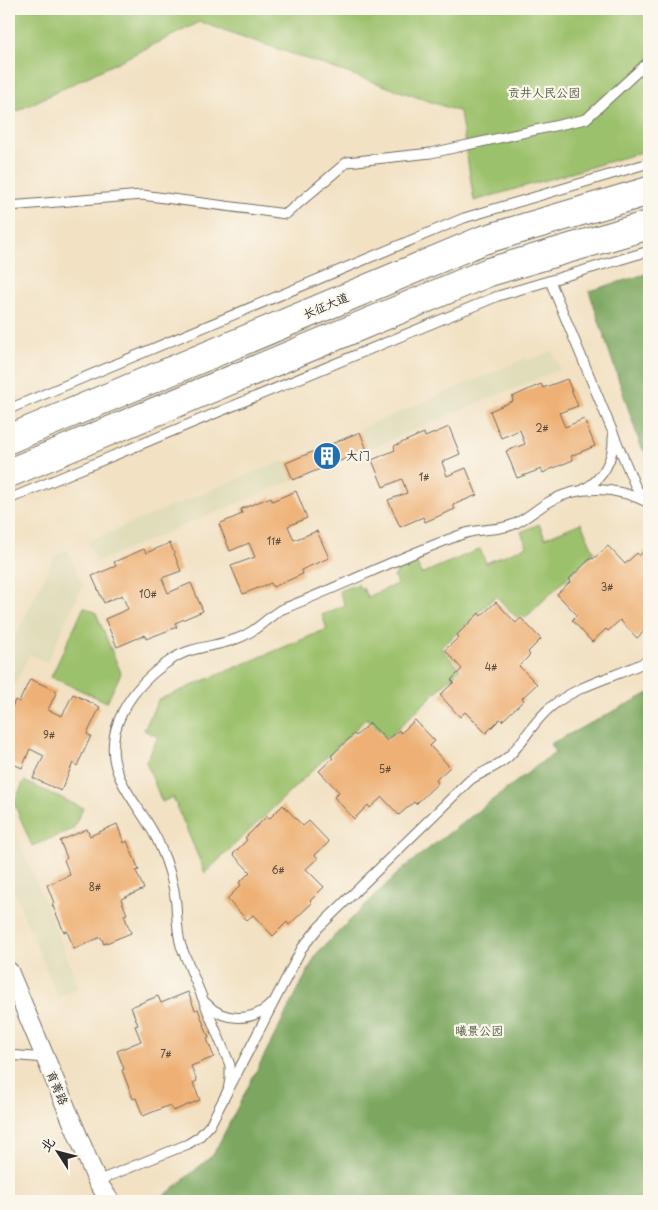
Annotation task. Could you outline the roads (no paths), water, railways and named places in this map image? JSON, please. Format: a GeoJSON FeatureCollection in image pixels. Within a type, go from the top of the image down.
{"type":"FeatureCollection","features":[{"type":"Feature","properties":{"kind":"main road","name":"长征大道"},"geometry":{"type":"LineString","coordinates":[[9,439],[483,240],[649,191]]}},
{"type":"Feature","properties":{"kind":"main road"},"geometry":{"type":"LineString","coordinates":[[9,473],[489,272],[649,225]]}},
{"type":"Feature","properties":{"kind":"street","name":"育菁路"},"geometry":{"type":"LineString","coordinates":[[9,972],[97,1181],[110,1201]]}},
{"type":"Feature","properties":{"kind":"lane"},"geometry":{"type":"LineString","coordinates":[[9,206],[142,194],[286,214],[347,162],[431,153],[586,119],[649,62]]}},
{"type":"Feature","properties":{"kind":"lane"},"geometry":{"type":"LineString","coordinates":[[9,409],[464,218],[649,163]]}},
{"type":"Feature","properties":{"kind":"lane"},"geometry":{"type":"LineString","coordinates":[[9,499],[498,296],[649,251]]}},
{"type":"Feature","properties":{"kind":"lane"},"geometry":{"type":"LineString","coordinates":[[550,281],[636,488],[649,503]]}},
{"type":"Feature","properties":{"kind":"lane"},"geometry":{"type":"LineString","coordinates":[[228,1090],[230,1065],[178,937],[174,893],[160,845],[144,814],[125,788],[116,766],[114,753],[115,732],[125,708],[137,690],[154,673],[174,658],[195,649],[230,641],[248,634],[280,610],[464,533],[511,525],[548,502],[580,490],[597,480],[606,468],[613,450],[611,428]]}},
{"type":"Feature","properties":{"kind":"lane"},"geometry":{"type":"LineString","coordinates":[[580,490],[618,491],[649,503]]}},
{"type":"Feature","properties":{"kind":"lane"},"geometry":{"type":"LineString","coordinates":[[97,1181],[193,1141],[210,1125],[302,948],[319,927],[470,780],[509,756],[530,727],[552,705],[582,688],[649,660]]}},
{"type":"Feature","properties":{"kind":"lane"},"geometry":{"type":"LineString","coordinates":[[203,999],[210,1007],[224,1016],[242,1018],[262,1012],[277,997]]}},
{"type":"Feature","properties":{"kind":"lane"},"geometry":{"type":"LineString","coordinates":[[9,1055],[45,1058]]}},
{"type":"Feature","properties":{"kind":"place","name":"大门"},"geometry":{"type":"Point","coordinates":[327,456]}},
{"type":"Feature","properties":{"kind":"park label","name":"贡井人民公园"},"geometry":{"type":"Point","coordinates":[544,93]}},
{"type":"Feature","properties":{"kind":"park label","name":"曦景公园"},"geometry":{"type":"Point","coordinates":[479,1031]}}]}
